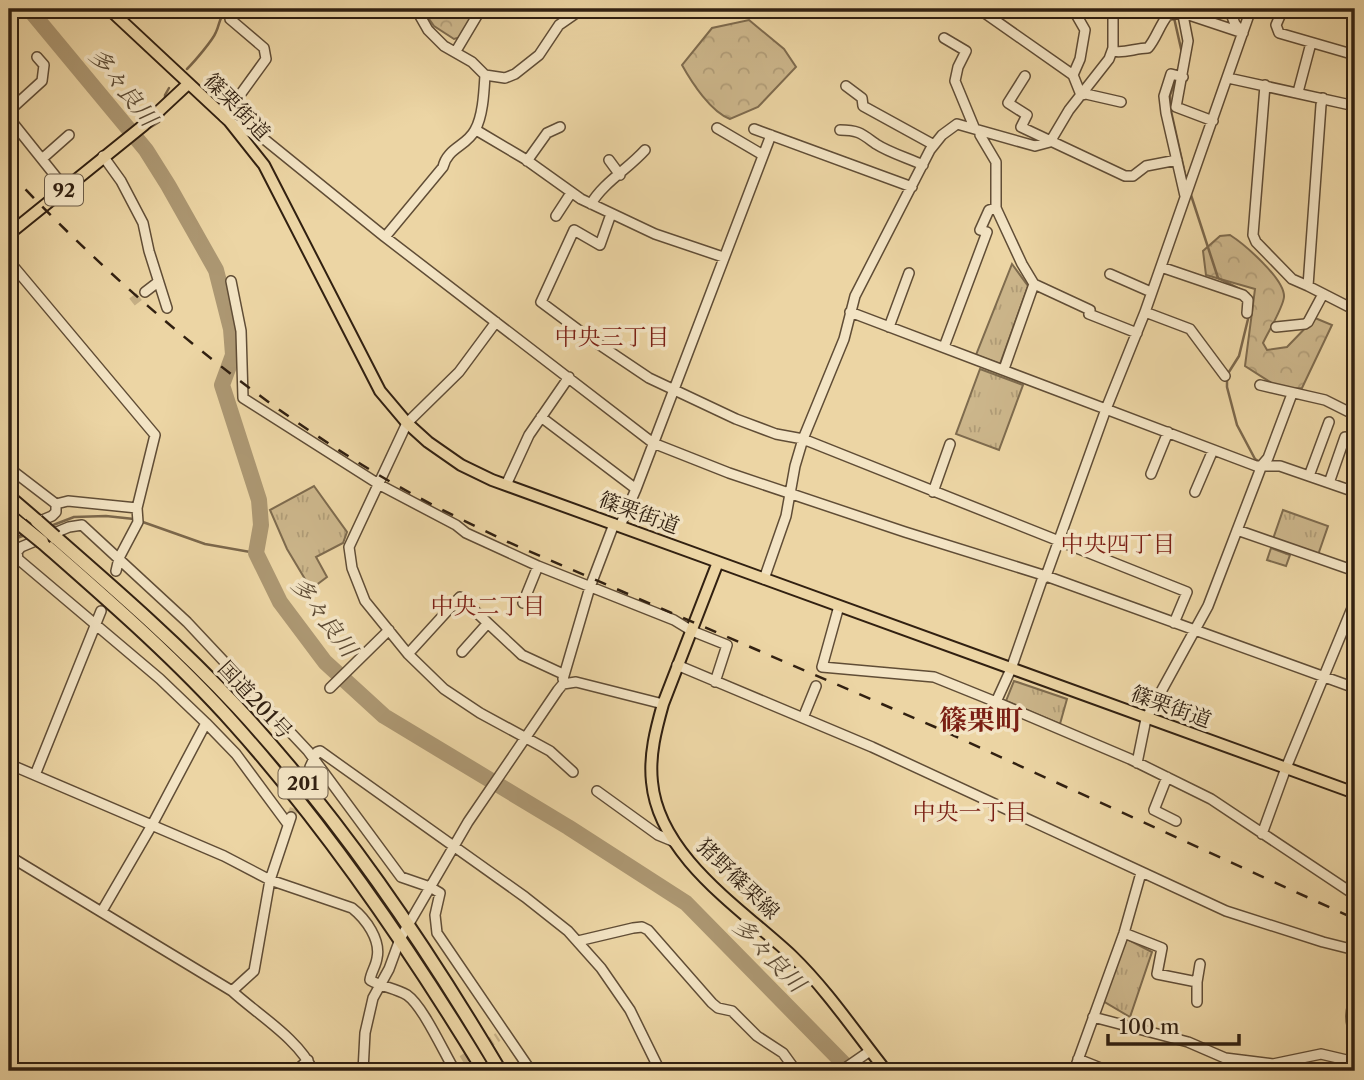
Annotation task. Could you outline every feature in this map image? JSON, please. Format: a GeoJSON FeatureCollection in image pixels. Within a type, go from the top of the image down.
{"type":"FeatureCollection","features":[{"type":"Feature","properties":{"kind":"highway","name":"国道201号"},"geometry":{"type":"LineString","coordinates":[[9,497],[135,606],[194,662],[289,766],[409,925],[500,1071]]}},
{"type":"Feature","properties":{"kind":"highway","name":"国道201号"},"geometry":{"type":"LineString","coordinates":[[9,515],[149,638],[233,723],[314,821],[400,939],[431,983],[484,1071]]}},
{"type":"Feature","properties":{"kind":"main road","name":"篠栗街道"},"geometry":{"type":"LineString","coordinates":[[108,9],[226,119],[264,165],[380,391],[407,423],[428,442],[461,465],[506,485],[1355,793]]}},
{"type":"Feature","properties":{"kind":"main road","name":"92"},"geometry":{"type":"LineString","coordinates":[[9,234],[144,125],[188,84]]}},
{"type":"Feature","properties":{"kind":"main road","name":"猪野篠栗線"},"geometry":{"type":"LineString","coordinates":[[718,562],[663,704],[652,754],[652,785],[661,815],[675,842],[699,873],[792,957],[821,987],[868,1053],[886,1071]]}},
{"type":"Feature","properties":{"kind":"street"},"geometry":{"type":"LineString","coordinates":[[230,9],[230,19],[264,48],[266,59],[226,119],[264,139],[385,237],[653,443],[790,494],[1046,576],[1355,688]]}},
{"type":"Feature","properties":{"kind":"street"},"geometry":{"type":"LineString","coordinates":[[416,9],[428,30],[444,46],[472,62],[485,75],[505,78],[515,74],[539,55],[559,25],[582,9]]}},
{"type":"Feature","properties":{"kind":"street"},"geometry":{"type":"LineString","coordinates":[[456,51],[481,9]]}},
{"type":"Feature","properties":{"kind":"street"},"geometry":{"type":"LineString","coordinates":[[979,9],[1073,75],[1081,95]]}},
{"type":"Feature","properties":{"kind":"street"},"geometry":{"type":"LineString","coordinates":[[1073,9],[1085,30],[1080,59],[1073,75]]}},
{"type":"Feature","properties":{"kind":"street"},"geometry":{"type":"LineString","coordinates":[[764,579],[786,516],[803,439],[844,339],[855,296],[934,145],[957,124],[1035,146],[1050,142],[1069,110],[1109,59],[1112,51],[1113,9]]}},
{"type":"Feature","properties":{"kind":"street"},"geometry":{"type":"LineString","coordinates":[[1230,9],[1235,24],[1243,33]]}},
{"type":"Feature","properties":{"kind":"street"},"geometry":{"type":"LineString","coordinates":[[996,702],[1011,669],[1042,579],[1046,576],[1106,409],[1145,312],[1251,9]]}},
{"type":"Feature","properties":{"kind":"street"},"geometry":{"type":"LineString","coordinates":[[1283,9],[1276,25],[1279,33],[1355,55]]}},
{"type":"Feature","properties":{"kind":"street"},"geometry":{"type":"LineString","coordinates":[[1349,9],[1355,13]]}},
{"type":"Feature","properties":{"kind":"street"},"geometry":{"type":"LineString","coordinates":[[1112,51],[1122,53],[1136,47],[1148,48],[1159,34],[1166,12],[1182,11],[1243,33]]}},
{"type":"Feature","properties":{"kind":"street"},"geometry":{"type":"LineString","coordinates":[[1182,11],[1188,41],[1176,107],[1213,121]]}},
{"type":"Feature","properties":{"kind":"street"},"geometry":{"type":"LineString","coordinates":[[944,38],[966,51],[958,66],[955,81],[977,131],[996,162],[996,208],[1021,264],[1034,284],[1090,310],[1090,314],[1137,333]]}},
{"type":"Feature","properties":{"kind":"street"},"geometry":{"type":"LineString","coordinates":[[1298,92],[1311,43]]}},
{"type":"Feature","properties":{"kind":"street"},"geometry":{"type":"LineString","coordinates":[[9,111],[42,81],[44,65],[37,58]]}},
{"type":"Feature","properties":{"kind":"street"},"geometry":{"type":"LineString","coordinates":[[1183,77],[1172,69],[1164,96],[1185,196]]}},
{"type":"Feature","properties":{"kind":"street"},"geometry":{"type":"LineString","coordinates":[[385,237],[443,167],[444,159],[467,141],[476,130],[485,75]]}},
{"type":"Feature","properties":{"kind":"street"},"geometry":{"type":"LineString","coordinates":[[1025,76],[1008,103],[1027,115],[1021,127],[1125,176],[1133,176],[1138,170],[1158,162],[1177,160]]}},
{"type":"Feature","properties":{"kind":"street"},"geometry":{"type":"LineString","coordinates":[[1228,78],[1355,106]]}},
{"type":"Feature","properties":{"kind":"street"},"geometry":{"type":"LineString","coordinates":[[1265,85],[1254,234],[1256,242],[1292,279],[1355,310]]}},
{"type":"Feature","properties":{"kind":"street"},"geometry":{"type":"LineString","coordinates":[[846,86],[862,98],[863,106],[934,145]]}},
{"type":"Feature","properties":{"kind":"street"},"geometry":{"type":"LineString","coordinates":[[1081,95],[1121,102]]}},
{"type":"Feature","properties":{"kind":"street"},"geometry":{"type":"LineString","coordinates":[[1308,286],[1321,104],[1324,98]]}},
{"type":"Feature","properties":{"kind":"street"},"geometry":{"type":"LineString","coordinates":[[9,118],[65,188]]}},
{"type":"Feature","properties":{"kind":"street"},"geometry":{"type":"LineString","coordinates":[[527,161],[547,133],[560,127]]}},
{"type":"Feature","properties":{"kind":"street"},"geometry":{"type":"LineString","coordinates":[[717,128],[763,155]]}},
{"type":"Feature","properties":{"kind":"street"},"geometry":{"type":"LineString","coordinates":[[754,128],[912,187]]}},
{"type":"Feature","properties":{"kind":"street"},"geometry":{"type":"LineString","coordinates":[[476,130],[591,204],[655,234],[723,257]]}},
{"type":"Feature","properties":{"kind":"street"},"geometry":{"type":"LineString","coordinates":[[841,130],[851,130],[868,136],[876,144],[923,165]]}},
{"type":"Feature","properties":{"kind":"street"},"geometry":{"type":"LineString","coordinates":[[43,158],[69,135]]}},
{"type":"Feature","properties":{"kind":"street"},"geometry":{"type":"LineString","coordinates":[[363,1071],[365,1033],[373,998],[400,939],[484,798],[563,684],[563,674],[590,587],[636,489],[771,135]]}},
{"type":"Feature","properties":{"kind":"street"},"geometry":{"type":"LineString","coordinates":[[591,204],[602,188],[620,175],[645,150]]}},
{"type":"Feature","properties":{"kind":"street"},"geometry":{"type":"LineString","coordinates":[[103,156],[121,180],[143,223],[167,308]]}},
{"type":"Feature","properties":{"kind":"street"},"geometry":{"type":"LineString","coordinates":[[609,160],[620,175]]}},
{"type":"Feature","properties":{"kind":"street"},"geometry":{"type":"LineString","coordinates":[[556,216],[571,193]]}},
{"type":"Feature","properties":{"kind":"street"},"geometry":{"type":"LineString","coordinates":[[944,347],[987,232],[980,230],[989,210],[996,208]]}},
{"type":"Feature","properties":{"kind":"street"},"geometry":{"type":"LineString","coordinates":[[611,214],[600,245],[574,230],[541,302],[632,368],[736,419],[776,434],[803,439],[1187,592],[1174,623]]}},
{"type":"Feature","properties":{"kind":"street"},"geometry":{"type":"LineString","coordinates":[[9,261],[155,435],[137,509],[138,522],[119,558],[116,571]]}},
{"type":"Feature","properties":{"kind":"street"},"geometry":{"type":"LineString","coordinates":[[1161,267],[1243,295],[1248,300],[1247,313]]}},
{"type":"Feature","properties":{"kind":"street"},"geometry":{"type":"LineString","coordinates":[[889,327],[909,273]]}},
{"type":"Feature","properties":{"kind":"street"},"geometry":{"type":"LineString","coordinates":[[1111,274],[1151,292]]}},
{"type":"Feature","properties":{"kind":"street"},"geometry":{"type":"LineString","coordinates":[[230,281],[241,331],[243,398],[380,485],[456,525],[466,533],[538,566],[663,615],[692,631],[727,645],[715,682]]}},
{"type":"Feature","properties":{"kind":"street"},"geometry":{"type":"LineString","coordinates":[[145,292],[158,282]]}},
{"type":"Feature","properties":{"kind":"street"},"geometry":{"type":"LineString","coordinates":[[1004,369],[1034,284]]}},
{"type":"Feature","properties":{"kind":"street"},"geometry":{"type":"LineString","coordinates":[[1276,327],[1308,322],[1323,294]]}},
{"type":"Feature","properties":{"kind":"street"},"geometry":{"type":"LineString","coordinates":[[1145,312],[1190,329],[1225,376]]}},
{"type":"Feature","properties":{"kind":"street"},"geometry":{"type":"LineString","coordinates":[[850,313],[1256,466],[1280,466],[1355,492]]}},
{"type":"Feature","properties":{"kind":"street"},"geometry":{"type":"LineString","coordinates":[[496,322],[459,372],[407,423],[349,547],[352,568],[365,601],[408,654],[444,689],[550,751],[573,772]]}},
{"type":"Feature","properties":{"kind":"street"},"geometry":{"type":"LineString","coordinates":[[506,485],[529,436],[569,377]]}},
{"type":"Feature","properties":{"kind":"street"},"geometry":{"type":"LineString","coordinates":[[1259,385],[1325,400],[1355,415]]}},
{"type":"Feature","properties":{"kind":"street"},"geometry":{"type":"LineString","coordinates":[[1137,763],[1146,719],[1196,631],[1292,394]]}},
{"type":"Feature","properties":{"kind":"street"},"geometry":{"type":"LineString","coordinates":[[541,417],[636,489]]}},
{"type":"Feature","properties":{"kind":"street"},"geometry":{"type":"LineString","coordinates":[[1309,476],[1329,422]]}},
{"type":"Feature","properties":{"kind":"street"},"geometry":{"type":"LineString","coordinates":[[1151,474],[1168,432]]}},
{"type":"Feature","properties":{"kind":"street"},"geometry":{"type":"LineString","coordinates":[[1329,483],[1345,437]]}},
{"type":"Feature","properties":{"kind":"street"},"geometry":{"type":"LineString","coordinates":[[933,492],[950,444]]}},
{"type":"Feature","properties":{"kind":"street"},"geometry":{"type":"LineString","coordinates":[[1195,492],[1213,450]]}},
{"type":"Feature","properties":{"kind":"street"},"geometry":{"type":"LineString","coordinates":[[9,468],[56,504]]}},
{"type":"Feature","properties":{"kind":"street"},"geometry":{"type":"LineString","coordinates":[[56,504],[68,501],[137,509]]}},
{"type":"Feature","properties":{"kind":"street"},"geometry":{"type":"LineString","coordinates":[[9,534],[52,516],[56,504]]}},
{"type":"Feature","properties":{"kind":"street"},"geometry":{"type":"LineString","coordinates":[[232,991],[254,971],[270,880],[289,820],[236,754],[206,723],[160,679],[18,559],[17,552],[21,547],[69,527],[82,525],[187,622],[312,762],[401,877],[440,892],[435,915],[437,933],[502,1035],[531,1071]]}},
{"type":"Feature","properties":{"kind":"street"},"geometry":{"type":"LineString","coordinates":[[1237,530],[1355,571]]}},
{"type":"Feature","properties":{"kind":"street"},"geometry":{"type":"LineString","coordinates":[[523,603],[538,566]]}},
{"type":"Feature","properties":{"kind":"street"},"geometry":{"type":"LineString","coordinates":[[408,654],[460,597],[522,655],[563,674]]}},
{"type":"Feature","properties":{"kind":"street"},"geometry":{"type":"LineString","coordinates":[[1262,834],[1286,768],[1355,601]]}},
{"type":"Feature","properties":{"kind":"street"},"geometry":{"type":"LineString","coordinates":[[839,606],[822,667],[934,677],[996,702],[1137,763],[1211,799],[1355,895]]}},
{"type":"Feature","properties":{"kind":"street"},"geometry":{"type":"LineString","coordinates":[[35,775],[101,611]]}},
{"type":"Feature","properties":{"kind":"street"},"geometry":{"type":"LineString","coordinates":[[462,652],[487,624]]}},
{"type":"Feature","properties":{"kind":"street"},"geometry":{"type":"LineString","coordinates":[[330,688],[389,630]]}},
{"type":"Feature","properties":{"kind":"street"},"geometry":{"type":"LineString","coordinates":[[677,666],[873,747],[1226,911],[1355,950]]}},
{"type":"Feature","properties":{"kind":"street"},"geometry":{"type":"LineString","coordinates":[[563,684],[576,682],[663,704]]}},
{"type":"Feature","properties":{"kind":"street"},"geometry":{"type":"LineString","coordinates":[[803,718],[816,686]]}},
{"type":"Feature","properties":{"kind":"street"},"geometry":{"type":"LineString","coordinates":[[102,911],[152,825],[206,723]]}},
{"type":"Feature","properties":{"kind":"street"},"geometry":{"type":"LineString","coordinates":[[312,762],[320,751],[525,897],[578,941],[601,968],[629,1010],[660,1071]]}},
{"type":"Feature","properties":{"kind":"street"},"geometry":{"type":"LineString","coordinates":[[9,764],[224,856],[270,880],[352,908],[376,938],[377,959],[370,980],[380,986],[395,989],[416,1003],[453,1069],[462,1060]]}},
{"type":"Feature","properties":{"kind":"street"},"geometry":{"type":"LineString","coordinates":[[1167,777],[1154,810],[1175,821]]}},
{"type":"Feature","properties":{"kind":"street"},"geometry":{"type":"LineString","coordinates":[[597,792],[659,835],[675,842]]}},
{"type":"Feature","properties":{"kind":"street"},"geometry":{"type":"LineString","coordinates":[[9,856],[232,991],[275,1027],[308,1060],[313,1071]]}},
{"type":"Feature","properties":{"kind":"street"},"geometry":{"type":"LineString","coordinates":[[1074,1071],[1124,933],[1141,873]]}},
{"type":"Feature","properties":{"kind":"street"},"geometry":{"type":"LineString","coordinates":[[578,941],[642,927],[648,930],[657,937],[712,1003],[732,1012],[757,1036],[783,1052],[796,1071]]}},
{"type":"Feature","properties":{"kind":"street"},"geometry":{"type":"LineString","coordinates":[[1124,933],[1162,948],[1157,974],[1198,982]]}},
{"type":"Feature","properties":{"kind":"street"},"geometry":{"type":"LineString","coordinates":[[1197,1002],[1200,964]]}},
{"type":"Feature","properties":{"kind":"street"},"geometry":{"type":"LineString","coordinates":[[1355,996],[1351,1010],[1351,1026],[1355,1034]]}},
{"type":"Feature","properties":{"kind":"street"},"geometry":{"type":"LineString","coordinates":[[1093,1017],[1188,1042],[1225,1058],[1273,1064],[1321,1054],[1355,1062]]}},
{"type":"Feature","properties":{"kind":"street"},"geometry":{"type":"LineString","coordinates":[[841,1071],[868,1053]]}},
{"type":"Feature","properties":{"kind":"street"},"geometry":{"type":"LineString","coordinates":[[1078,1059],[1108,1071]]}},
{"type":"Feature","properties":{"kind":"street"},"geometry":{"type":"LineString","coordinates":[[296,1071],[308,1060]]}},
{"type":"Feature","properties":{"kind":"green space"},"geometry":{"type":"Polygon","coordinates":[[[422,9],[478,9],[461,37],[454,39],[434,26],[422,9]]]}},
{"type":"Feature","properties":{"kind":"green space"},"geometry":{"type":"Polygon","coordinates":[[[749,20],[784,49],[796,67],[758,107],[730,119],[709,104],[682,65],[712,28],[749,20]]]}},
{"type":"Feature","properties":{"kind":"green space"},"geometry":{"type":"Polygon","coordinates":[[[1230,235],[1263,263],[1283,290],[1281,307],[1263,343],[1267,350],[1287,347],[1315,318],[1332,325],[1302,388],[1281,389],[1245,366],[1255,289],[1206,275],[1203,251],[1220,236],[1230,235]]]}},
{"type":"Feature","properties":{"kind":"green space"},"geometry":{"type":"Polygon","coordinates":[[[1012,264],[1028,286],[1000,364],[976,355],[1012,264]]]}},
{"type":"Feature","properties":{"kind":"green space"},"geometry":{"type":"Polygon","coordinates":[[[980,369],[1023,385],[999,450],[956,434],[980,369]]]}},
{"type":"Feature","properties":{"kind":"green space"},"geometry":{"type":"Polygon","coordinates":[[[314,486],[347,532],[343,543],[316,557],[327,577],[311,589],[287,549],[270,510],[314,486]]]}},
{"type":"Feature","properties":{"kind":"green space"},"geometry":{"type":"Polygon","coordinates":[[[1283,510],[1328,526],[1318,555],[1273,539],[1283,510]]]}},
{"type":"Feature","properties":{"kind":"green space"},"geometry":{"type":"Polygon","coordinates":[[[1271,548],[1290,555],[1286,566],[1267,560],[1271,548]]]}},
{"type":"Feature","properties":{"kind":"green space"},"geometry":{"type":"Polygon","coordinates":[[[1014,681],[1067,699],[1060,724],[1006,701],[1014,681]]]}},
{"type":"Feature","properties":{"kind":"green space"},"geometry":{"type":"Polygon","coordinates":[[[1125,938],[1152,952],[1130,1017],[1103,1001],[1125,938]]]}},
{"type":"Feature","properties":{"kind":"waterway","name":"多々良川"},"geometry":{"type":"LineString","coordinates":[[29,9],[146,150],[216,270],[231,329],[233,355],[222,385],[259,500],[261,525],[256,553],[280,602],[325,662],[384,716],[568,827],[686,903],[851,1071]]}},
{"type":"Feature","properties":{"kind":"waterway"},"geometry":{"type":"LineString","coordinates":[[1172,9],[1182,53]]}},
{"type":"Feature","properties":{"kind":"waterway"},"geometry":{"type":"LineString","coordinates":[[187,69],[211,40],[226,11]]}},
{"type":"Feature","properties":{"kind":"waterway"},"geometry":{"type":"LineString","coordinates":[[1177,77],[1170,95],[1171,111],[1187,183]]}},
{"type":"Feature","properties":{"kind":"waterway"},"geometry":{"type":"LineString","coordinates":[[165,101],[169,88]]}},
{"type":"Feature","properties":{"kind":"waterway"},"geometry":{"type":"LineString","coordinates":[[138,135],[159,122],[166,111]]}},
{"type":"Feature","properties":{"kind":"waterway"},"geometry":{"type":"LineString","coordinates":[[1190,192],[1218,278],[1248,293],[1251,298]]}},
{"type":"Feature","properties":{"kind":"waterway"},"geometry":{"type":"LineString","coordinates":[[1249,315],[1239,356],[1227,375],[1227,387],[1237,425],[1255,459],[1260,462]]}},
{"type":"Feature","properties":{"kind":"waterway"},"geometry":{"type":"LineString","coordinates":[[48,527],[74,517],[134,519]]}},
{"type":"Feature","properties":{"kind":"waterway"},"geometry":{"type":"LineString","coordinates":[[140,521],[205,544],[256,553]]}},
{"type":"Feature","properties":{"kind":"waterway"},"geometry":{"type":"LineString","coordinates":[[9,541],[25,535]]}},
{"type":"Feature","properties":{"kind":"tunnel"},"geometry":{"type":"LineString","coordinates":[[132,302],[145,292]]}},
{"type":"Feature","properties":{"kind":"tunnel"},"geometry":{"type":"LineString","coordinates":[[291,817],[310,767]]}},
{"type":"Feature","properties":{"kind":"tunnel"},"geometry":{"type":"LineString","coordinates":[[462,1060],[498,1037]]}},
{"type":"Feature","properties":{"kind":"railway"},"geometry":{"type":"LineString","coordinates":[[9,172],[50,215],[137,297],[229,373],[326,442],[409,492],[508,542],[935,727],[1355,919]]}},
{"type":"Feature","properties":{"kind":"district","name":"中央三丁目"},"geometry":{"type":"Point","coordinates":[612,337]}},
{"type":"Feature","properties":{"kind":"district","name":"中央四丁目"},"geometry":{"type":"Point","coordinates":[1118,544]}},
{"type":"Feature","properties":{"kind":"district","name":"中央二丁目"},"geometry":{"type":"Point","coordinates":[488,606]}},
{"type":"Feature","properties":{"kind":"district","name":"篠栗町"},"geometry":{"type":"Point","coordinates":[981,720]}},
{"type":"Feature","properties":{"kind":"district","name":"中央一丁目"},"geometry":{"type":"Point","coordinates":[970,812]}}]}
